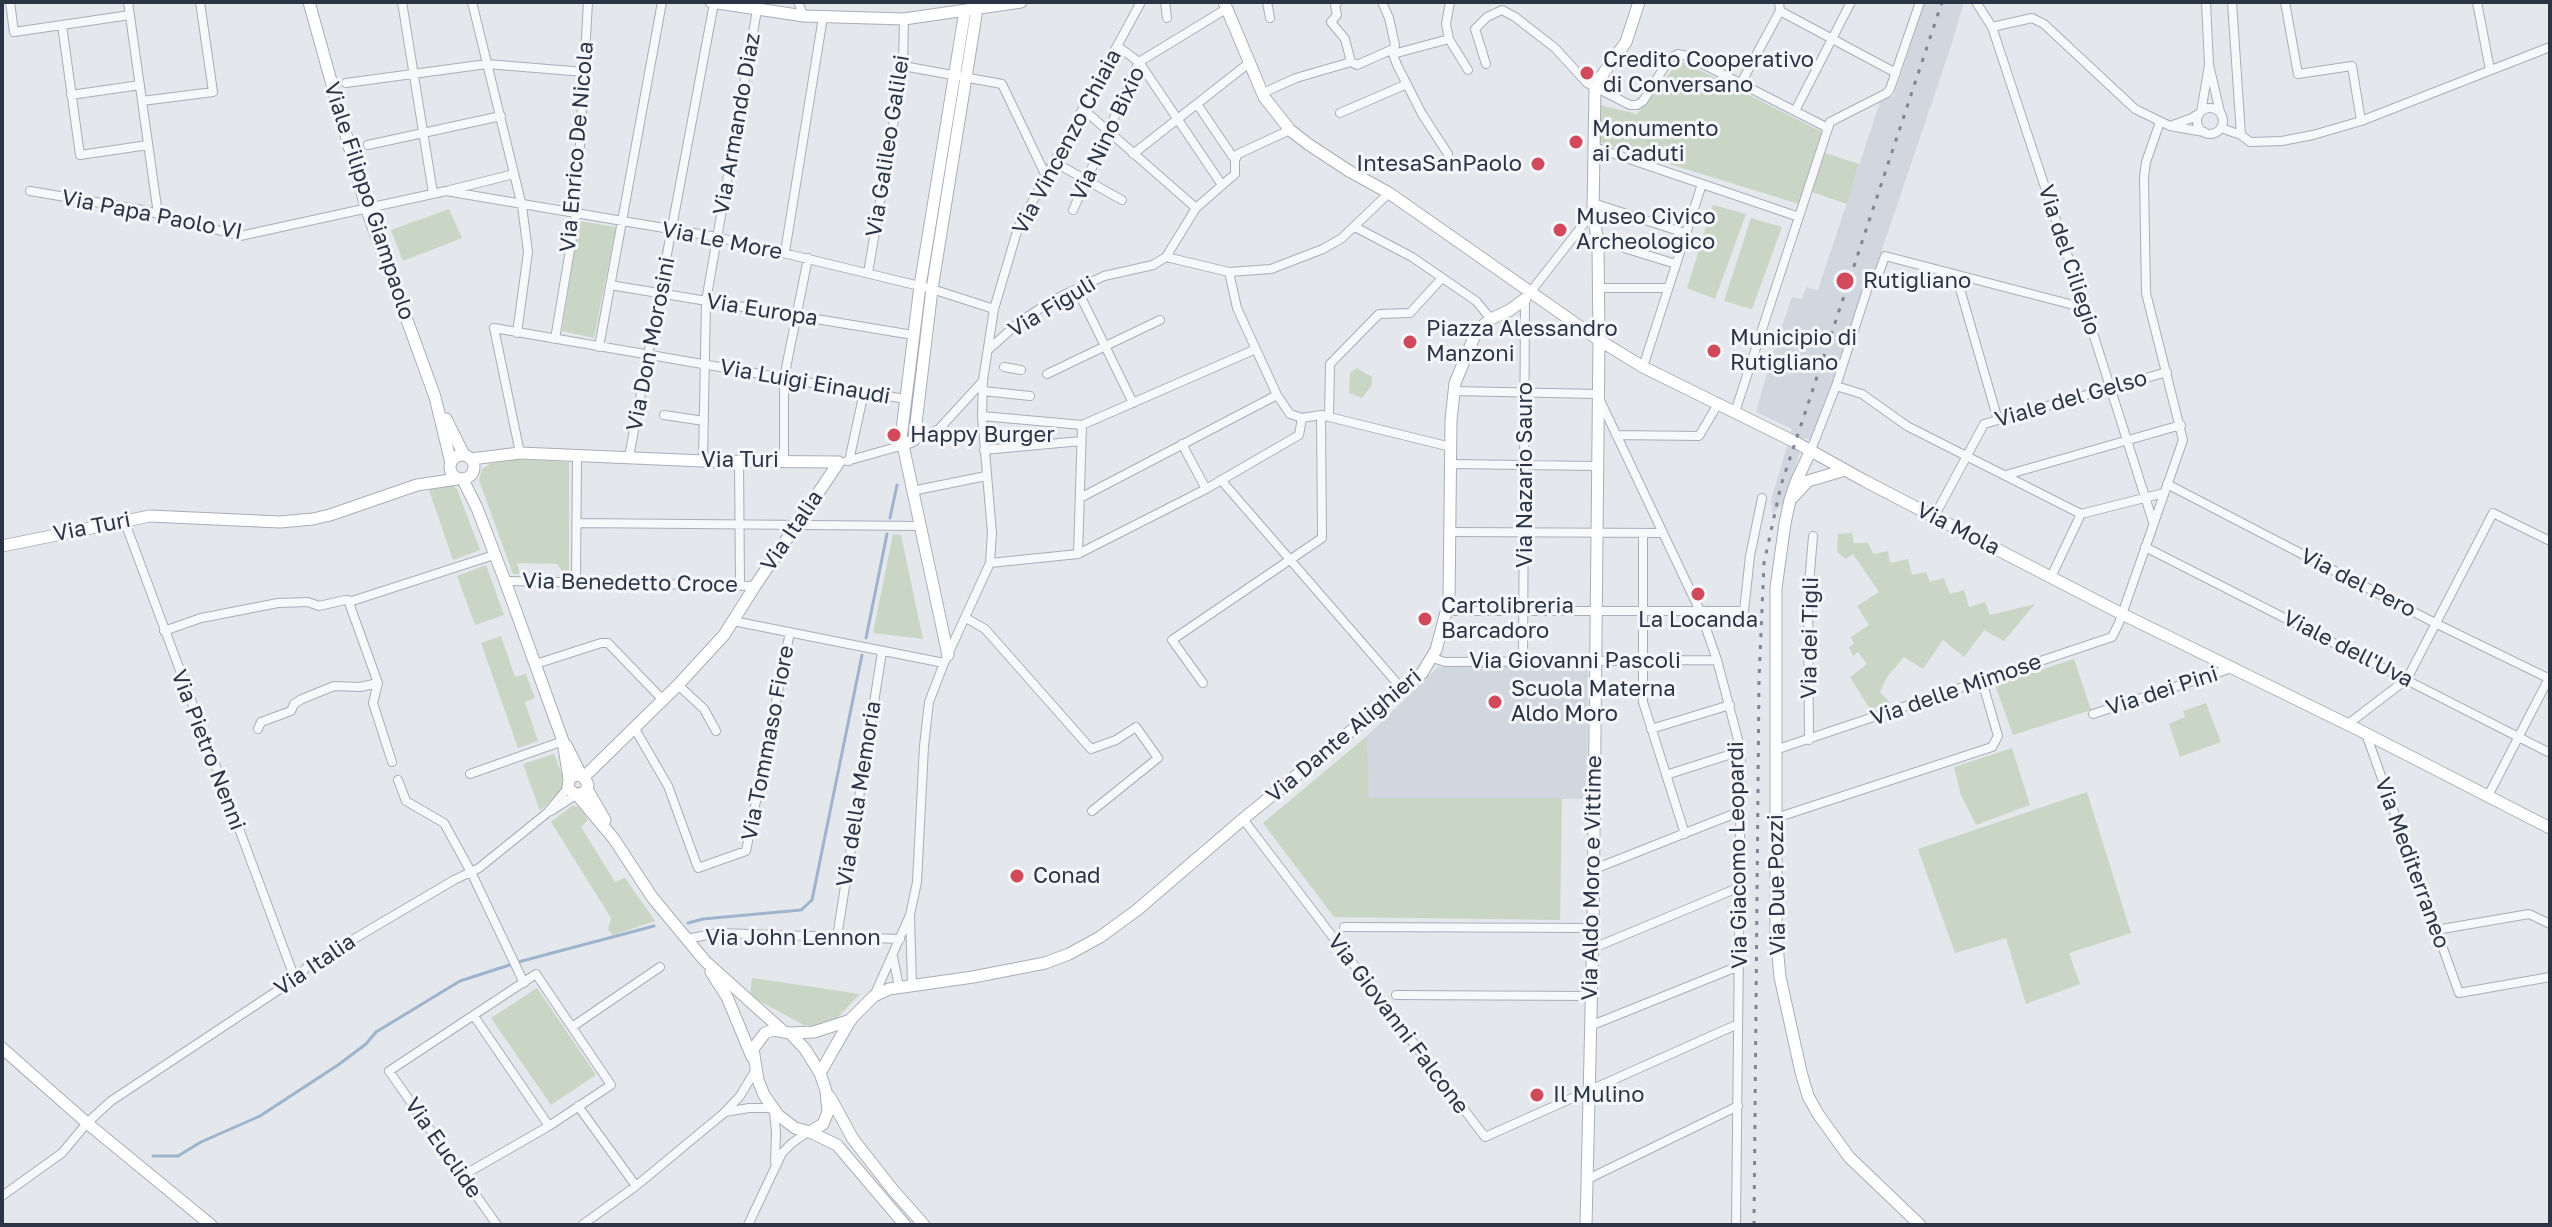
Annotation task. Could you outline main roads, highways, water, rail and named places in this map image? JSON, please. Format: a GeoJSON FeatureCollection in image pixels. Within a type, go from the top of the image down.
{"type":"FeatureCollection","features":[{"type":"Feature","properties":{"kind":"waterway"},"geometry":{"type":"LineString","coordinates":[[909,428],[919,337]]}},
{"type":"Feature","properties":{"kind":"waterway"},"geometry":{"type":"LineString","coordinates":[[890,518],[897,485]]}},
{"type":"Feature","properties":{"kind":"waterway"},"geometry":{"type":"LineString","coordinates":[[866,638],[887,534]]}},
{"type":"Feature","properties":{"kind":"waterway"},"geometry":{"type":"LineString","coordinates":[[688,923],[801,910],[812,900],[862,655]]}},
{"type":"Feature","properties":{"kind":"waterway"},"geometry":{"type":"LineString","coordinates":[[153,1156],[178,1156],[201,1142],[260,1116],[338,1065],[366,1044],[376,1032],[460,981],[654,926]]}},
{"type":"Feature","properties":{"kind":"railway"},"geometry":{"type":"LineString","coordinates":[[1754,1225],[1759,679],[1764,563],[1781,485],[1942,2]]}},
{"type":"Feature","properties":{"kind":"place","name":"Credito Cooperativo di Conversano"},"geometry":{"type":"Point","coordinates":[1587,73]}},
{"type":"Feature","properties":{"kind":"place","name":"Monumento ai Caduti"},"geometry":{"type":"Point","coordinates":[1576,142]}},
{"type":"Feature","properties":{"kind":"place","name":"IntesaSanPaolo"},"geometry":{"type":"Point","coordinates":[1538,164]}},
{"type":"Feature","properties":{"kind":"place","name":"Museo Civico Archeologico"},"geometry":{"type":"Point","coordinates":[1560,230]}},
{"type":"Feature","properties":{"kind":"place","name":"Rutigliano"},"geometry":{"type":"Point","coordinates":[1845,281]}},
{"type":"Feature","properties":{"kind":"place","name":"Piazza Alessandro Manzoni"},"geometry":{"type":"Point","coordinates":[1410,342]}},
{"type":"Feature","properties":{"kind":"place","name":"Municipio di Rutigliano"},"geometry":{"type":"Point","coordinates":[1714,351]}},
{"type":"Feature","properties":{"kind":"place","name":"Happy Burger"},"geometry":{"type":"Point","coordinates":[894,435]}},
{"type":"Feature","properties":{"kind":"place","name":"La Locanda"},"geometry":{"type":"Point","coordinates":[1698,594]}},
{"type":"Feature","properties":{"kind":"place","name":"Cartolibreria Barcadoro"},"geometry":{"type":"Point","coordinates":[1425,619]}},
{"type":"Feature","properties":{"kind":"place","name":"Scuola Materna Aldo Moro"},"geometry":{"type":"Point","coordinates":[1495,702]}},
{"type":"Feature","properties":{"kind":"place","name":"Conad"},"geometry":{"type":"Point","coordinates":[1017,876]}},
{"type":"Feature","properties":{"kind":"place","name":"Il Mulino"},"geometry":{"type":"Point","coordinates":[1537,1095]}}]}
